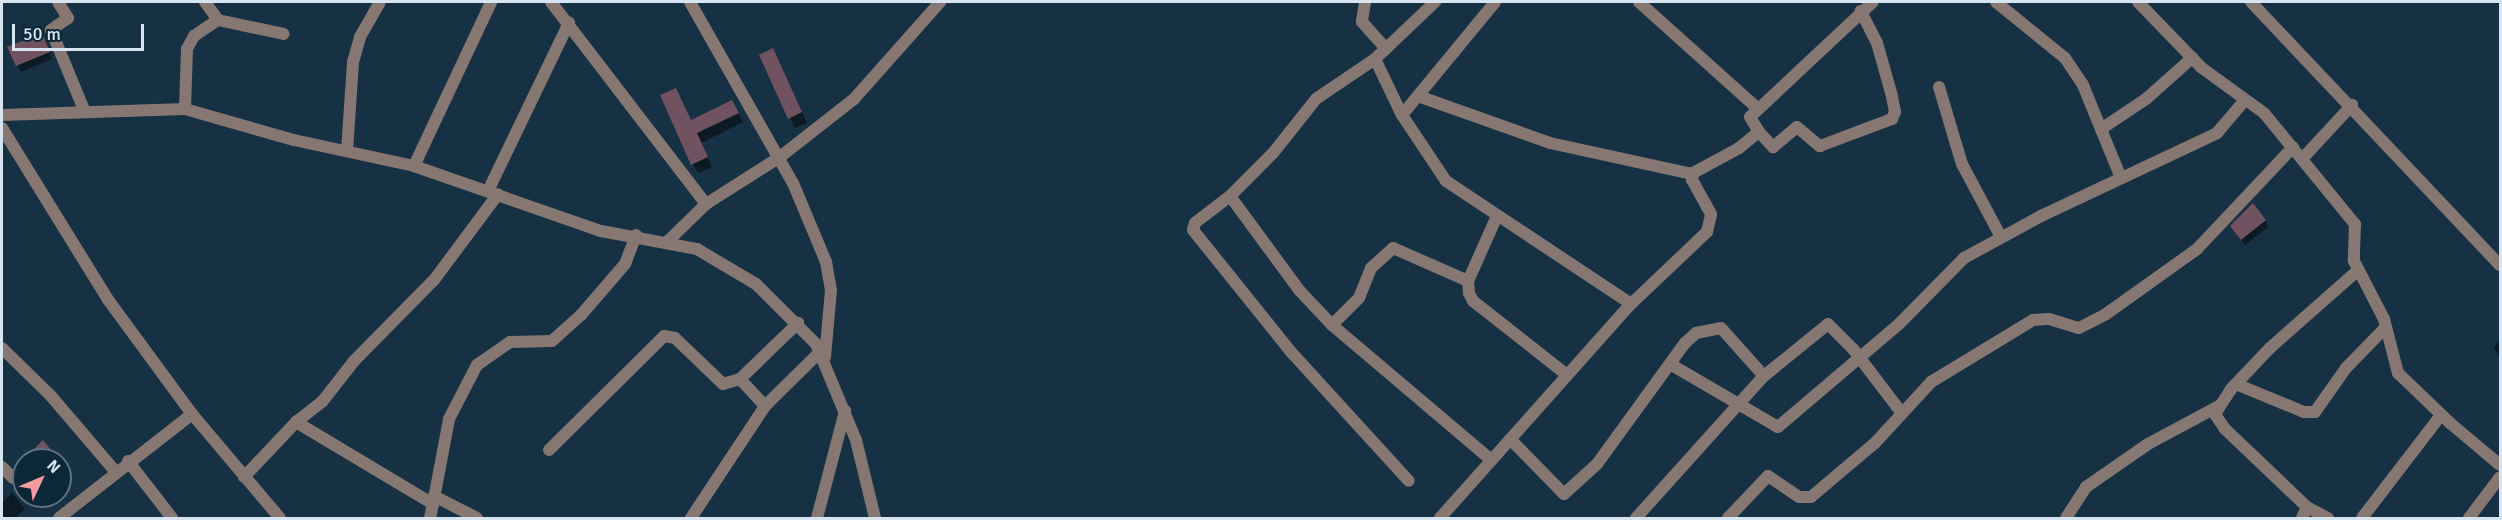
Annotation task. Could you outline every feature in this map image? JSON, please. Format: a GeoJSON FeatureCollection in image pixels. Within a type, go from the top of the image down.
{"type":"FeatureCollection","features":[{"type":"Feature","properties":{"kind":"street"},"geometry":{"type":"LineString","coordinates":[[58,2],[68,18],[51,30],[85,112]]}},
{"type":"Feature","properties":{"kind":"street"},"geometry":{"type":"LineString","coordinates":[[205,2],[218,20],[284,34]]}},
{"type":"Feature","properties":{"kind":"street"},"geometry":{"type":"LineString","coordinates":[[347,151],[353,62],[360,38],[380,2]]}},
{"type":"Feature","properties":{"kind":"street"},"geometry":{"type":"LineString","coordinates":[[414,166],[491,2]]}},
{"type":"Feature","properties":{"kind":"street"},"geometry":{"type":"LineString","coordinates":[[551,2],[706,204]]}},
{"type":"Feature","properties":{"kind":"street"},"geometry":{"type":"LineString","coordinates":[[690,2],[780,157],[828,269],[831,290],[823,354],[765,406],[691,519]]}},
{"type":"Feature","properties":{"kind":"street"},"geometry":{"type":"LineString","coordinates":[[668,241],[706,204],[780,157],[854,99],[940,2]]}},
{"type":"Feature","properties":{"kind":"street"},"geometry":{"type":"LineString","coordinates":[[1365,2],[1362,22],[1386,49]]}},
{"type":"Feature","properties":{"kind":"street"},"geometry":{"type":"LineString","coordinates":[[1409,481],[1292,353],[1193,230],[1195,223],[1230,196],[1273,153],[1316,99],[1375,59],[1435,2]]}},
{"type":"Feature","properties":{"kind":"street"},"geometry":{"type":"LineString","coordinates":[[1402,114],[1495,2]]}},
{"type":"Feature","properties":{"kind":"street"},"geometry":{"type":"LineString","coordinates":[[1639,2],[1757,108]]}},
{"type":"Feature","properties":{"kind":"street"},"geometry":{"type":"LineString","coordinates":[[1862,11],[1877,43],[1892,96],[1895,112],[1892,119],[1820,147],[1797,127],[1773,147],[1750,118],[1757,108],[1862,11],[1873,2]]}},
{"type":"Feature","properties":{"kind":"street"},"geometry":{"type":"LineString","coordinates":[[1996,2],[2065,58],[2083,85],[2121,178]]}},
{"type":"Feature","properties":{"kind":"street"},"geometry":{"type":"LineString","coordinates":[[2138,2],[2192,58],[2264,113],[2355,224],[2357,233],[2352,252],[2356,271],[2385,328],[2398,373],[2441,415],[2500,465]]}},
{"type":"Feature","properties":{"kind":"street"},"geometry":{"type":"LineString","coordinates":[[2251,2],[2352,105],[2500,265]]}},
{"type":"Feature","properties":{"kind":"street"},"geometry":{"type":"LineString","coordinates":[[184,109],[188,45],[194,36],[218,20]]}},
{"type":"Feature","properties":{"kind":"street"},"geometry":{"type":"LineString","coordinates":[[244,477],[296,422],[322,402],[354,361],[434,280],[493,192],[569,23]]}},
{"type":"Feature","properties":{"kind":"street"},"geometry":{"type":"LineString","coordinates":[[2101,129],[2146,99],[2192,58]]}},
{"type":"Feature","properties":{"kind":"street"},"geometry":{"type":"LineString","coordinates":[[1375,59],[1402,114],[1446,181],[1631,304]]}},
{"type":"Feature","properties":{"kind":"street"},"geometry":{"type":"LineString","coordinates":[[1939,87],[1962,164],[2001,237]]}},
{"type":"Feature","properties":{"kind":"street"},"geometry":{"type":"LineString","coordinates":[[1418,96],[1550,143],[1692,174],[1759,132]]}},
{"type":"Feature","properties":{"kind":"street"},"geometry":{"type":"LineString","coordinates":[[1670,364],[1778,427],[1860,358],[1951,269],[2001,237],[2217,133],[2245,100]]}},
{"type":"Feature","properties":{"kind":"street"},"geometry":{"type":"LineString","coordinates":[[2302,159],[2352,105]]}},
{"type":"Feature","properties":{"kind":"street"},"geometry":{"type":"LineString","coordinates":[[2,115],[184,109],[414,166],[601,231],[636,235],[697,249],[752,280],[798,323],[823,354],[845,409],[875,519]]}},
{"type":"Feature","properties":{"kind":"street"},"geometry":{"type":"LineString","coordinates":[[2,128],[108,301],[192,414],[280,519]]}},
{"type":"Feature","properties":{"kind":"street"},"geometry":{"type":"LineString","coordinates":[[1728,519],[1768,476],[1799,497],[1811,497],[1875,442],[1901,412],[1932,382],[2033,320],[2049,319],[2079,328],[2106,314],[2197,249],[2293,147]]}},
{"type":"Feature","properties":{"kind":"street"},"geometry":{"type":"LineString","coordinates":[[1440,519],[1631,304],[1710,227],[1711,214],[1692,174]]}},
{"type":"Feature","properties":{"kind":"street"},"geometry":{"type":"LineString","coordinates":[[1230,196],[1299,290],[1332,325],[1491,460]]}},
{"type":"Feature","properties":{"kind":"street"},"geometry":{"type":"LineString","coordinates":[[1497,216],[1468,282],[1473,301],[1567,375]]}},
{"type":"Feature","properties":{"kind":"street"},"geometry":{"type":"LineString","coordinates":[[430,519],[448,419],[477,364],[510,342],[552,341],[581,315],[625,264],[636,235]]}},
{"type":"Feature","properties":{"kind":"street"},"geometry":{"type":"LineString","coordinates":[[1332,325],[1359,298],[1371,268],[1393,249],[1468,282]]}},
{"type":"Feature","properties":{"kind":"street"},"geometry":{"type":"LineString","coordinates":[[2328,519],[2305,513],[2218,421],[2216,414],[2236,384],[2306,312],[2356,271]]}},
{"type":"Feature","properties":{"kind":"street"},"geometry":{"type":"LineString","coordinates":[[549,450],[664,336],[681,343],[720,382],[740,379],[798,323]]}},
{"type":"Feature","properties":{"kind":"street"},"geometry":{"type":"LineString","coordinates":[[1636,519],[1764,376],[1829,324],[1860,358],[1901,412]]}},
{"type":"Feature","properties":{"kind":"street"},"geometry":{"type":"LineString","coordinates":[[1510,439],[1564,494],[1597,464],[1690,337],[1717,327],[1764,376]]}},
{"type":"Feature","properties":{"kind":"street"},"geometry":{"type":"LineString","coordinates":[[2236,384],[2304,412],[2315,412],[2346,368],[2385,328]]}},
{"type":"Feature","properties":{"kind":"street"},"geometry":{"type":"LineString","coordinates":[[2,348],[51,396],[115,471]]}},
{"type":"Feature","properties":{"kind":"street"},"geometry":{"type":"LineString","coordinates":[[740,379],[765,406]]}},
{"type":"Feature","properties":{"kind":"street"},"geometry":{"type":"LineString","coordinates":[[2066,519],[2086,487],[2148,444],[2220,405]]}},
{"type":"Feature","properties":{"kind":"street"},"geometry":{"type":"LineString","coordinates":[[817,519],[845,409]]}},
{"type":"Feature","properties":{"kind":"street"},"geometry":{"type":"LineString","coordinates":[[65,516],[115,471],[192,414]]}},
{"type":"Feature","properties":{"kind":"street"},"geometry":{"type":"LineString","coordinates":[[2362,519],[2441,415]]}},
{"type":"Feature","properties":{"kind":"street"},"geometry":{"type":"LineString","coordinates":[[296,422],[433,500],[477,519]]}},
{"type":"Feature","properties":{"kind":"street"},"geometry":{"type":"LineString","coordinates":[[128,461],[172,519]]}},
{"type":"Feature","properties":{"kind":"street"},"geometry":{"type":"LineString","coordinates":[[2469,519],[2500,477]]}},
{"type":"Feature","properties":{"kind":"building"},"geometry":{"type":"Polygon","coordinates":[[[42,33],[50,52],[16,66],[7,47],[42,33]]]}},
{"type":"Feature","properties":{"kind":"building"},"geometry":{"type":"Polygon","coordinates":[[[773,48],[802,112],[788,119],[759,55],[773,48]]]}},
{"type":"Feature","properties":{"kind":"building"},"geometry":{"type":"Polygon","coordinates":[[[676,88],[691,120],[732,100],[739,113],[697,133],[708,157],[691,165],[660,95],[676,88]]]}},
{"type":"Feature","properties":{"kind":"building"},"geometry":{"type":"Polygon","coordinates":[[[2253,203],[2266,220],[2241,240],[2230,226],[2253,203]]]}},
{"type":"Feature","properties":{"kind":"building"},"geometry":{"type":"Polygon","coordinates":[[[43,440],[49,448],[35,448],[43,440]]]}}]}
